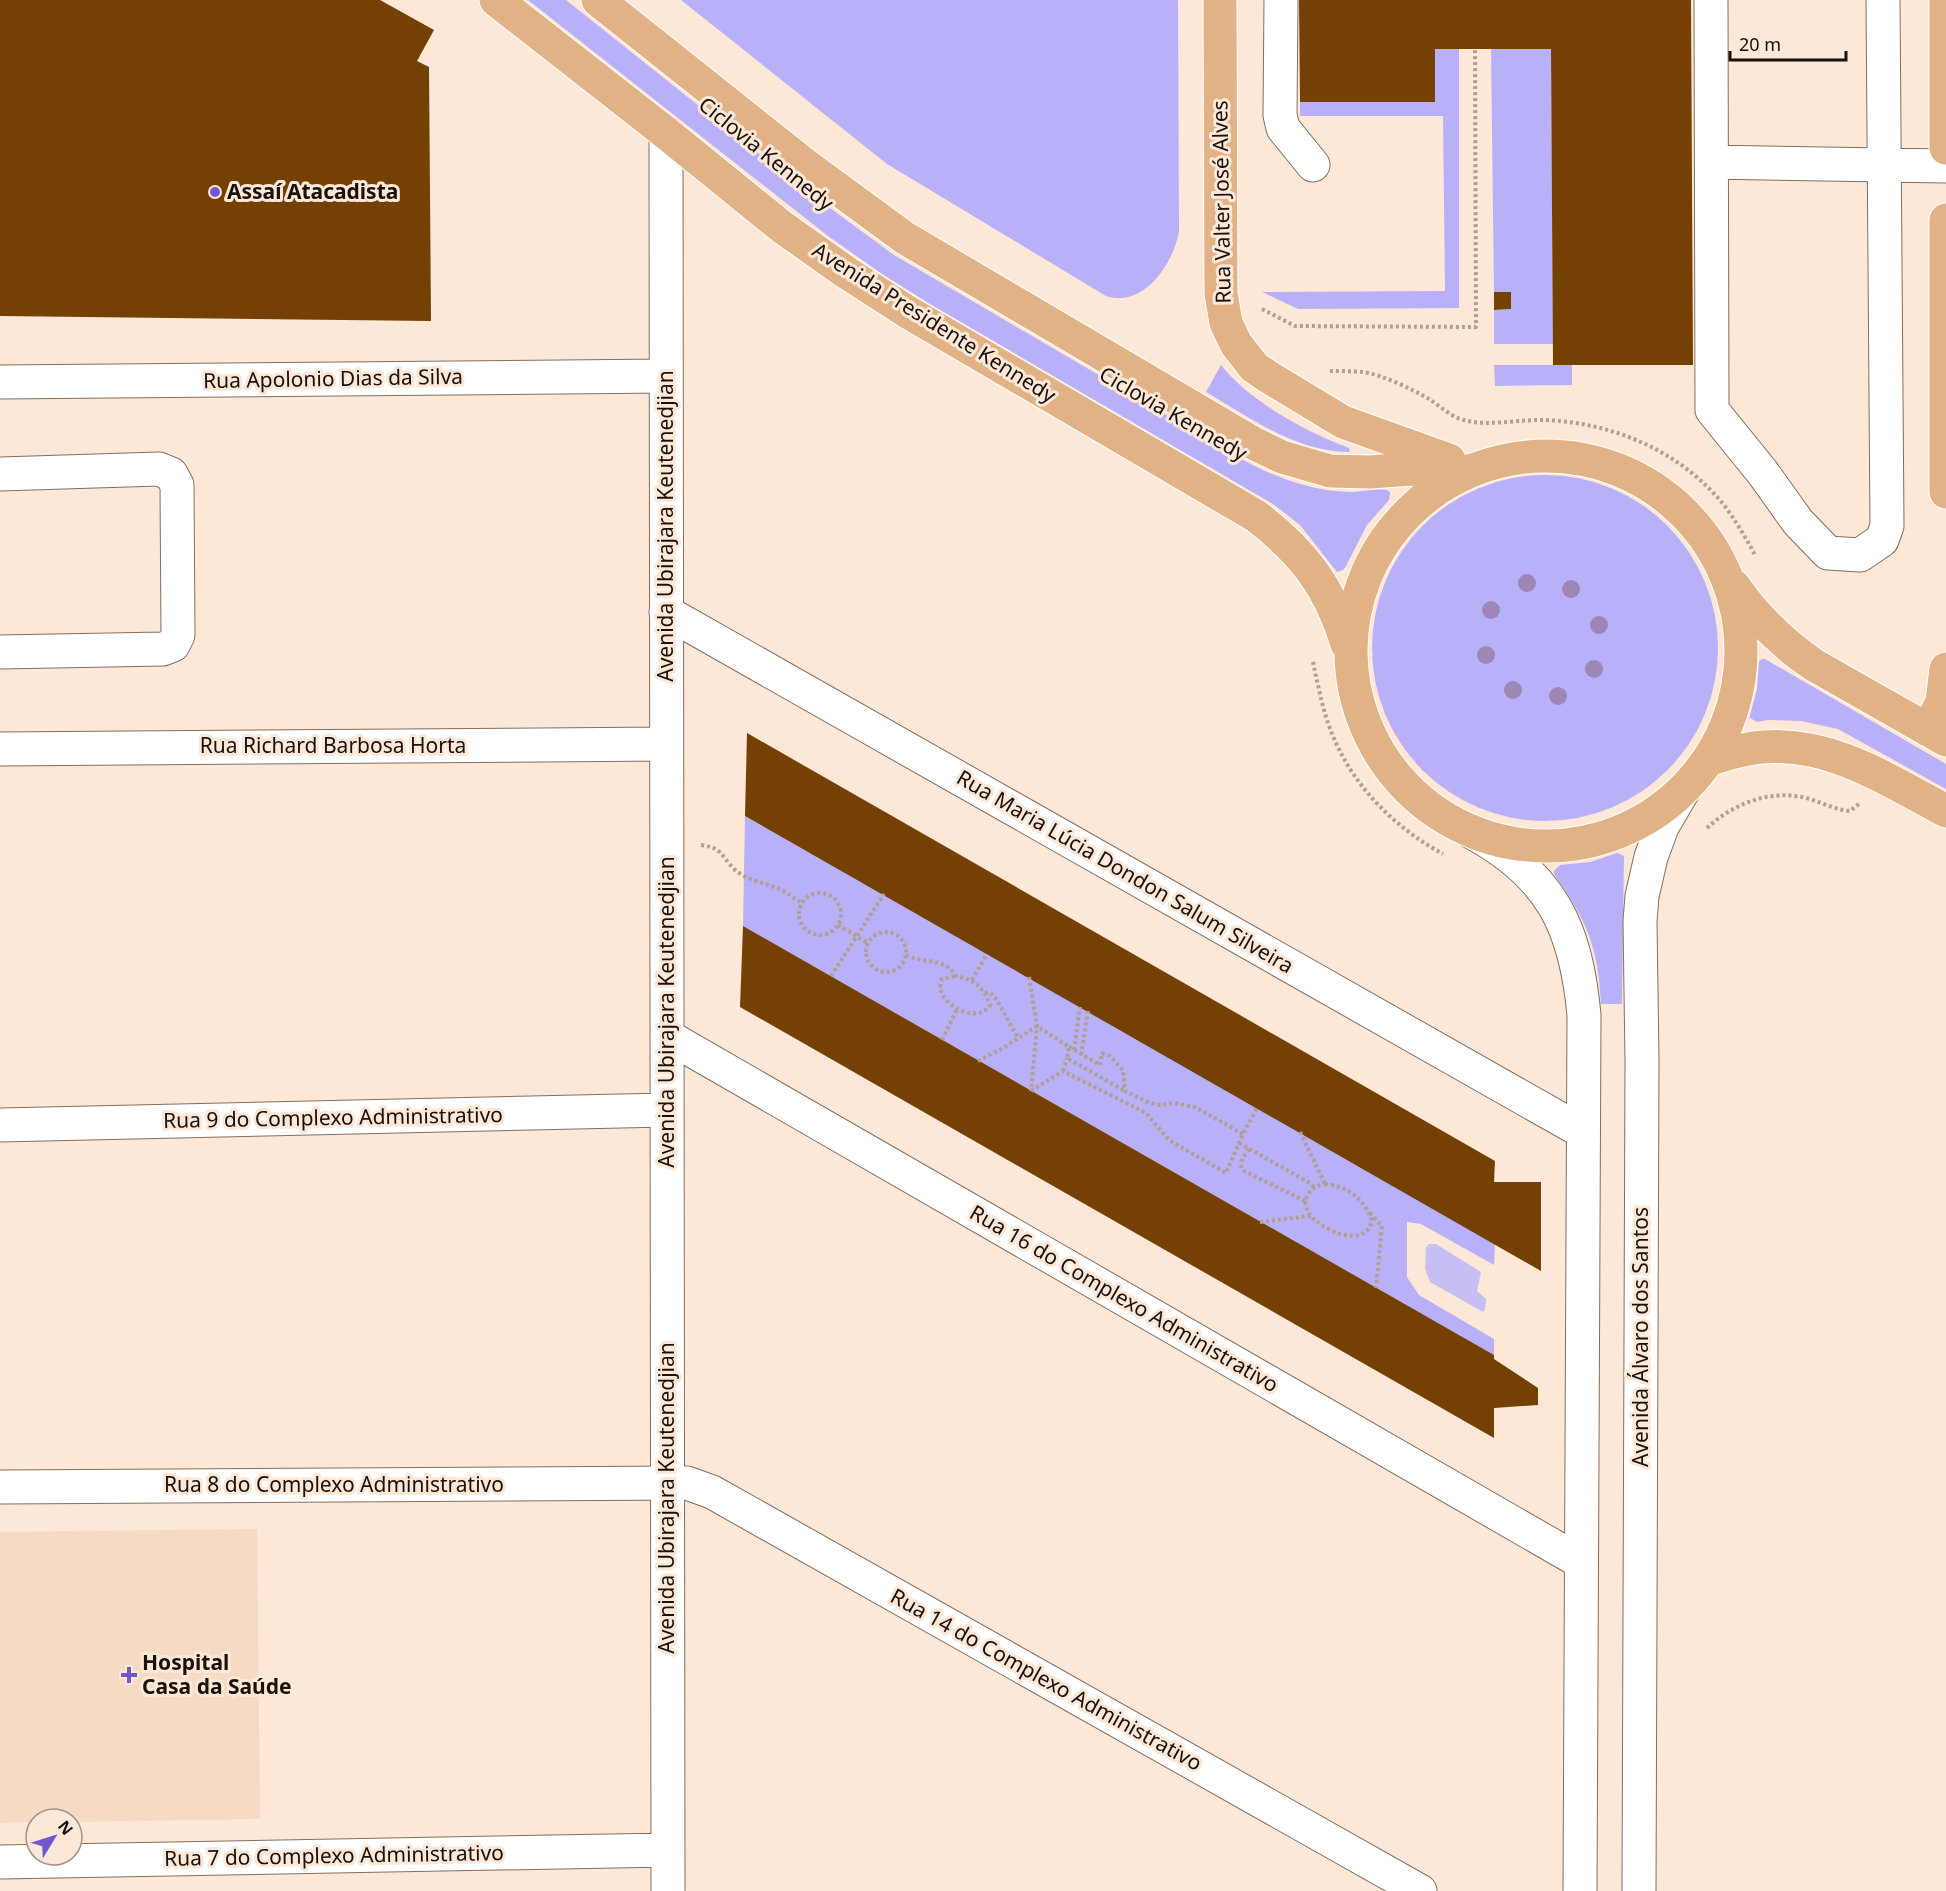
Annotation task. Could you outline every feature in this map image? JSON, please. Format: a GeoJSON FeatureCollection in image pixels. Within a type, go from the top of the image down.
{"type":"FeatureCollection","features":[{"type":"Feature","properties":{"kind":"main road","name":"Avenida Presidente Kennedy"},"geometry":{"type":"LineString","coordinates":[[496,0],[782,227],[847,273],[916,317],[1256,516],[1291,546],[1325,589],[1339,616],[1350,652]]}},
{"type":"Feature","properties":{"kind":"main road"},"geometry":{"type":"LineString","coordinates":[[598,0],[804,164],[905,238],[1253,443],[1282,457],[1330,471],[1471,470]]}},
{"type":"Feature","properties":{"kind":"main road","name":"Rua Valter José Alves"},"geometry":{"type":"LineString","coordinates":[[1220,0],[1221,293],[1230,334],[1254,367],[1343,422],[1471,470]]}},
{"type":"Feature","properties":{"kind":"main road"},"geometry":{"type":"LineString","coordinates":[[1946,0],[1946,148]]}},
{"type":"Feature","properties":{"kind":"main road"},"geometry":{"type":"LineString","coordinates":[[1946,220],[1946,492]]}},
{"type":"Feature","properties":{"kind":"main road"},"geometry":{"type":"LineString","coordinates":[[1539,455],[1584,459],[1610,466],[1635,477],[1680,508],[1714,551],[1726,576],[1736,606],[1741,638],[1741,670],[1735,701],[1725,731],[1710,759],[1683,791],[1657,814],[1623,832],[1586,843],[1548,847],[1510,843],[1473,833],[1444,818],[1417,798],[1394,774],[1376,747],[1362,717],[1356,696],[1350,652],[1352,624],[1358,595],[1368,568],[1399,521],[1419,501],[1443,484],[1471,470],[1503,459],[1539,455]]}},
{"type":"Feature","properties":{"kind":"main road"},"geometry":{"type":"LineString","coordinates":[[1726,576],[1749,608],[1793,651],[1937,735],[1946,669]]}},
{"type":"Feature","properties":{"kind":"main road"},"geometry":{"type":"LineString","coordinates":[[1710,759],[1762,747],[1790,747],[1819,751],[1848,760],[1946,811]]}},
{"type":"Feature","properties":{"kind":"street"},"geometry":{"type":"LineString","coordinates":[[1281,0],[1280,115],[1283,128],[1313,165]]}},
{"type":"Feature","properties":{"kind":"street"},"geometry":{"type":"LineString","coordinates":[[1711,0],[1712,410],[1763,473],[1798,522],[1828,553],[1860,555],[1882,540],[1887,526],[1883,0]]}},
{"type":"Feature","properties":{"kind":"street","name":"Avenida Ubirajara Keutenedjian"},"geometry":{"type":"LineString","coordinates":[[666,133],[668,1891]]}},
{"type":"Feature","properties":{"kind":"street"},"geometry":{"type":"LineString","coordinates":[[1712,162],[1946,166]]}},
{"type":"Feature","properties":{"kind":"street","name":"Rua Apolonio Dias da Silva"},"geometry":{"type":"LineString","coordinates":[[0,382],[666,376]]}},
{"type":"Feature","properties":{"kind":"street"},"geometry":{"type":"LineString","coordinates":[[0,474],[159,469],[171,474],[177,485],[178,551],[178,635],[173,645],[163,649],[0,652]]}},
{"type":"Feature","properties":{"kind":"street","name":"Rua Maria Lúcia Dondon Salum Silveira"},"geometry":{"type":"LineString","coordinates":[[666,612],[1583,1132]]}},
{"type":"Feature","properties":{"kind":"street","name":"Rua Richard Barbosa Horta"},"geometry":{"type":"LineString","coordinates":[[0,749],[666,744]]}},
{"type":"Feature","properties":{"kind":"street","name":"Avenida Álvaro dos Santos"},"geometry":{"type":"LineString","coordinates":[[1639,1891],[1642,1084],[1640,921],[1642,896],[1651,857],[1662,826],[1683,791]]}},
{"type":"Feature","properties":{"kind":"street"},"geometry":{"type":"LineString","coordinates":[[1473,833],[1500,847],[1524,867],[1548,897],[1571,938],[1578,966],[1584,1015],[1580,1891]]}},
{"type":"Feature","properties":{"kind":"street","name":"Rua 16 do Complexo Administrativo"},"geometry":{"type":"LineString","coordinates":[[667,1036],[1581,1562]]}},
{"type":"Feature","properties":{"kind":"street","name":"Rua 9 do Complexo Administrativo"},"geometry":{"type":"LineString","coordinates":[[0,1125],[667,1110]]}},
{"type":"Feature","properties":{"kind":"street","name":"Rua 8 do Complexo Administrativo"},"geometry":{"type":"LineString","coordinates":[[0,1487],[667,1482]]}},
{"type":"Feature","properties":{"kind":"street","name":"Rua 14 do Complexo Administrativo"},"geometry":{"type":"LineString","coordinates":[[667,1482],[687,1483],[712,1492],[1419,1891]]}},
{"type":"Feature","properties":{"kind":"street","name":"Rua 7 do Complexo Administrativo"},"geometry":{"type":"LineString","coordinates":[[0,1862],[668,1850]]}},
{"type":"Feature","properties":{"kind":"path"},"geometry":{"type":"LineString","coordinates":[[1223,310],[1254,304],[1295,326],[1476,327],[1475,49]]}},
{"type":"Feature","properties":{"kind":"path"},"geometry":{"type":"LineString","coordinates":[[1319,367],[1330,371],[1363,372],[1374,375],[1418,394],[1465,421],[1563,422],[1593,425],[1633,438],[1683,466],[1712,491],[1738,526],[1760,563]]}},
{"type":"Feature","properties":{"kind":"path"},"geometry":{"type":"LineString","coordinates":[[1311,651],[1327,721],[1339,749],[1355,775],[1389,817],[1406,831],[1447,856]]}},
{"type":"Feature","properties":{"kind":"path"},"geometry":{"type":"LineString","coordinates":[[667,844],[704,845],[715,848],[724,854],[734,868],[744,876],[783,891],[802,903]]}},
{"type":"Feature","properties":{"kind":"path"},"geometry":{"type":"LineString","coordinates":[[820,893],[831,895],[839,903],[841,914],[838,924],[830,932],[820,935],[810,932],[802,924],[799,914],[802,903],[810,895],[820,893]]}},
{"type":"Feature","properties":{"kind":"path"},"geometry":{"type":"LineString","coordinates":[[831,976],[884,894]]}},
{"type":"Feature","properties":{"kind":"path"},"geometry":{"type":"LineString","coordinates":[[838,924],[868,943]]}},
{"type":"Feature","properties":{"kind":"path"},"geometry":{"type":"LineString","coordinates":[[887,932],[898,935],[905,944],[906,955],[902,965],[892,972],[881,972],[871,965],[867,954],[868,943],[875,935],[887,932]]}},
{"type":"Feature","properties":{"kind":"path"},"geometry":{"type":"LineString","coordinates":[[972,980],[987,954]]}},
{"type":"Feature","properties":{"kind":"path"},"geometry":{"type":"LineString","coordinates":[[906,955],[924,962],[933,960],[942,963],[953,970],[956,976]]}},
{"type":"Feature","properties":{"kind":"path"},"geometry":{"type":"LineString","coordinates":[[956,976],[972,980],[985,993],[990,1005],[986,1011],[972,1013],[957,1009],[944,996],[940,984],[942,979],[956,976]]}},
{"type":"Feature","properties":{"kind":"path"},"geometry":{"type":"LineString","coordinates":[[1029,977],[1036,1026],[1031,1091],[1063,1071],[1071,1049],[1080,1006]]}},
{"type":"Feature","properties":{"kind":"path"},"geometry":{"type":"LineString","coordinates":[[985,993],[989,992],[995,997],[1018,1038]]}},
{"type":"Feature","properties":{"kind":"path"},"geometry":{"type":"LineString","coordinates":[[942,1040],[957,1009]]}},
{"type":"Feature","properties":{"kind":"path"},"geometry":{"type":"LineString","coordinates":[[1081,1055],[1088,1011]]}},
{"type":"Feature","properties":{"kind":"path"},"geometry":{"type":"LineString","coordinates":[[978,1061],[1036,1026]]}},
{"type":"Feature","properties":{"kind":"path"},"geometry":{"type":"LineString","coordinates":[[1036,1026],[1100,1065],[1102,1053],[1118,1063],[1123,1070],[1125,1091]]}},
{"type":"Feature","properties":{"kind":"path"},"geometry":{"type":"LineString","coordinates":[[1068,1058],[1150,1103],[1160,1105],[1174,1103],[1195,1107],[1242,1134]]}},
{"type":"Feature","properties":{"kind":"path"},"geometry":{"type":"LineString","coordinates":[[1063,1071],[1146,1113],[1169,1140],[1226,1173],[1242,1134],[1257,1108]]}},
{"type":"Feature","properties":{"kind":"path"},"geometry":{"type":"LineString","coordinates":[[1300,1132],[1325,1184]]}},
{"type":"Feature","properties":{"kind":"path"},"geometry":{"type":"LineString","coordinates":[[1239,1143],[1314,1187]]}},
{"type":"Feature","properties":{"kind":"path"},"geometry":{"type":"LineString","coordinates":[[1249,1149],[1240,1162],[1244,1171],[1305,1202],[1311,1216],[1319,1223],[1348,1236],[1366,1233],[1370,1227],[1372,1221],[1366,1204],[1342,1188],[1325,1184],[1314,1187],[1308,1192],[1305,1202]]}},
{"type":"Feature","properties":{"kind":"path"},"geometry":{"type":"LineString","coordinates":[[1369,1212],[1383,1226],[1376,1288]]}},
{"type":"Feature","properties":{"kind":"path"},"geometry":{"type":"LineString","coordinates":[[1260,1222],[1311,1216]]}},
{"type":"Feature","properties":{"kind":"shaded area"},"geometry":{"type":"Polygon","coordinates":[[[528,0],[566,0],[792,180],[894,255],[1245,461],[1282,478],[1322,489],[1349,492],[1387,490],[1390,492],[1389,500],[1367,525],[1346,566],[1337,572],[1300,525],[1273,504],[930,304],[828,236],[528,0]]]}},
{"type":"Feature","properties":{"kind":"shaded area"},"geometry":{"type":"Polygon","coordinates":[[[681,0],[1178,0],[1179,231],[1171,256],[1163,269],[1144,290],[1132,296],[1120,298],[1106,296],[887,164],[681,0]]]}},
{"type":"Feature","properties":{"kind":"shaded area"},"geometry":{"type":"Polygon","coordinates":[[[1435,49],[1459,49],[1459,308],[1298,309],[1262,292],[1445,291],[1443,116],[1300,116],[1300,102],[1434,102],[1435,49]]]}},
{"type":"Feature","properties":{"kind":"shaded area"},"geometry":{"type":"Polygon","coordinates":[[[1491,49],[1551,49],[1553,344],[1494,344],[1494,310],[1511,309],[1511,292],[1494,292],[1491,49]]]}},
{"type":"Feature","properties":{"kind":"shaded area"},"geometry":{"type":"Polygon","coordinates":[[[1221,365],[1262,403],[1297,424],[1349,448],[1350,452],[1311,446],[1293,440],[1206,392],[1221,365]]]}},
{"type":"Feature","properties":{"kind":"shaded area"},"geometry":{"type":"Polygon","coordinates":[[[1494,365],[1572,365],[1572,385],[1495,386],[1494,365]]]}},
{"type":"Feature","properties":{"kind":"shaded area"},"geometry":{"type":"Polygon","coordinates":[[[1545,475],[1579,478],[1611,488],[1655,514],[1679,538],[1705,582],[1715,614],[1718,648],[1715,682],[1705,714],[1679,758],[1655,782],[1611,808],[1579,818],[1545,821],[1511,818],[1479,808],[1435,782],[1411,758],[1385,714],[1375,682],[1372,648],[1375,614],[1385,582],[1411,538],[1435,514],[1479,488],[1511,478],[1545,475]]]}},
{"type":"Feature","properties":{"kind":"shaded area"},"geometry":{"type":"Polygon","coordinates":[[[1762,659],[1946,764],[1946,789],[1838,729],[1801,721],[1757,722],[1750,718],[1757,689],[1759,661],[1762,659]]]}},
{"type":"Feature","properties":{"kind":"shaded area"},"geometry":{"type":"Polygon","coordinates":[[[745,816],[1495,1243],[1494,1265],[1421,1224],[1407,1222],[1407,1277],[1419,1295],[1494,1339],[1494,1355],[743,926],[745,816]]]}},
{"type":"Feature","properties":{"kind":"shaded area"},"geometry":{"type":"Polygon","coordinates":[[[1617,853],[1624,856],[1622,1004],[1601,1004],[1597,966],[1589,935],[1583,920],[1554,871],[1560,865],[1590,862],[1617,853]]]}},
{"type":"Feature","properties":{"kind":"shaded area"},"geometry":{"type":"Polygon","coordinates":[[[1429,1244],[1436,1244],[1481,1272],[1477,1291],[1486,1299],[1483,1312],[1430,1282],[1425,1269],[1426,1247],[1429,1244]]]}},
{"type":"Feature","properties":{"kind":"shaded area","name":"Hospital Casa da Saúde"},"geometry":{"type":"Polygon","coordinates":[[[257,1529],[260,1819],[84,1822],[84,1807],[24,1807],[24,1822],[0,1823],[0,1532],[257,1529]]]}},
{"type":"Feature","properties":{"kind":"building","name":"Assaí Atacadista"},"geometry":{"type":"Polygon","coordinates":[[[0,0],[380,0],[434,30],[417,61],[429,67],[431,321],[0,316],[0,0]]]}},
{"type":"Feature","properties":{"kind":"building"},"geometry":{"type":"Polygon","coordinates":[[[1299,0],[1691,0],[1693,365],[1553,365],[1551,49],[1435,49],[1435,102],[1300,102],[1299,0]]]}},
{"type":"Feature","properties":{"kind":"building"},"geometry":{"type":"Polygon","coordinates":[[[1494,292],[1511,292],[1511,309],[1494,310],[1494,292]]]}},
{"type":"Feature","properties":{"kind":"building"},"geometry":{"type":"Polygon","coordinates":[[[747,733],[1495,1161],[1494,1182],[1541,1182],[1541,1271],[745,816],[747,733]]]}},
{"type":"Feature","properties":{"kind":"building"},"geometry":{"type":"Polygon","coordinates":[[[743,926],[1494,1355],[1494,1359],[1538,1388],[1538,1405],[1494,1408],[1494,1438],[740,1007],[743,926]]]}},
{"type":"Feature","properties":{"kind":"place","name":"Assaí Atacadista"},"geometry":{"type":"Point","coordinates":[215,192]}},
{"type":"Feature","properties":{"kind":"place","name":"Hospital Casa da Saúde"},"geometry":{"type":"Point","coordinates":[129,1675]}}]}
